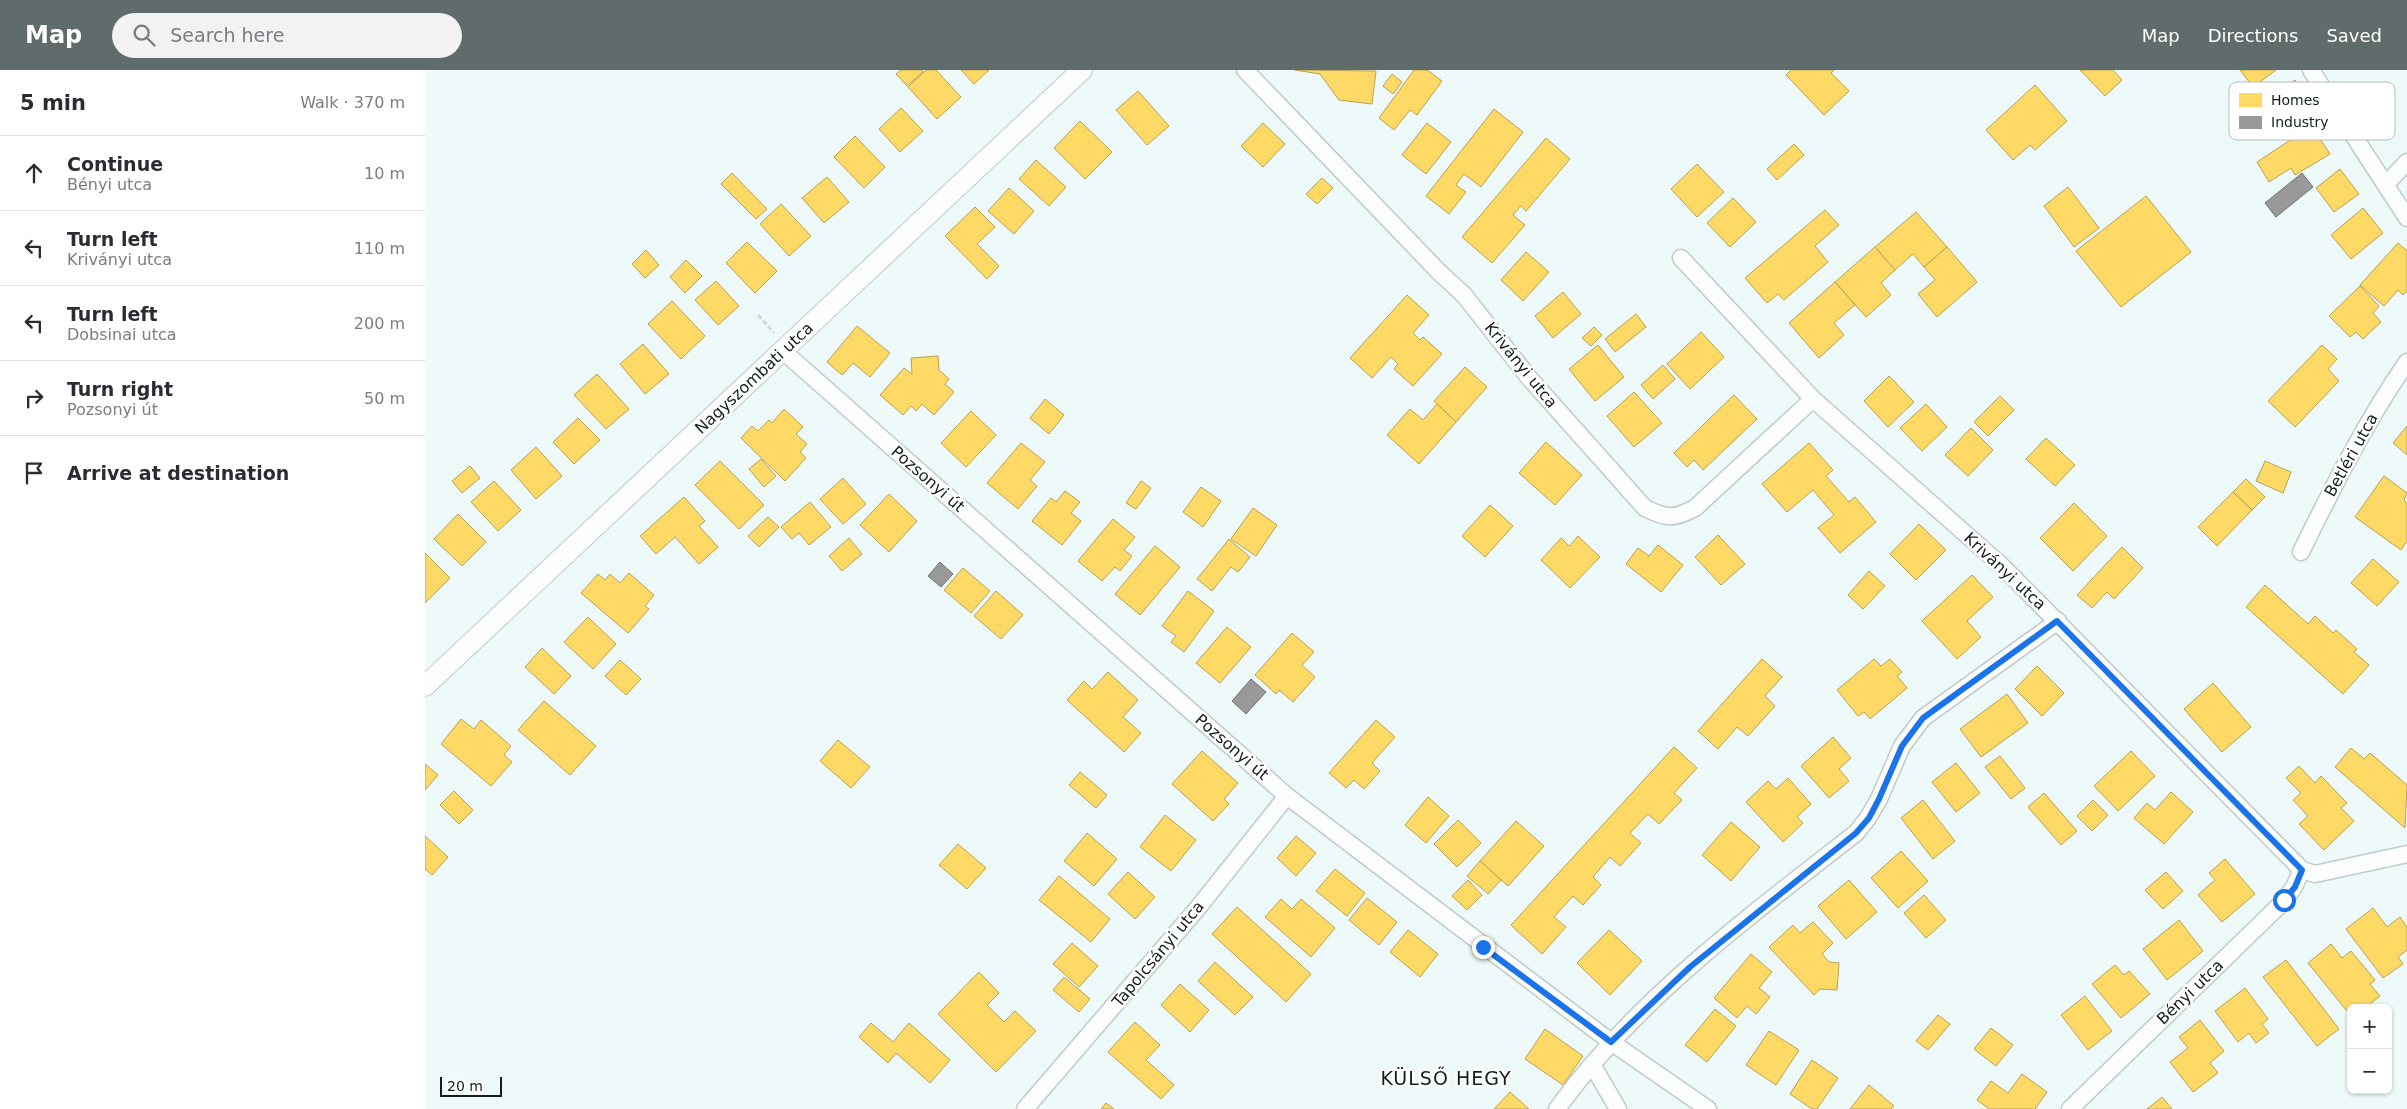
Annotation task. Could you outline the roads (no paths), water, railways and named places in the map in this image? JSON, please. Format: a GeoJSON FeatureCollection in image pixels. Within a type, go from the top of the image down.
{"type":"FeatureCollection","features":[{"type":"Feature","properties":{"kind":"street","name":"Nagyszombati utca"},"geometry":{"type":"LineString","coordinates":[[425,686],[1083,70]]}},
{"type":"Feature","properties":{"kind":"street","name":"Kriványi utca"},"geometry":{"type":"LineString","coordinates":[[1245,70],[1439,272],[1464,295],[1530,379],[1645,508],[1661,517],[1678,517],[1695,508],[1813,399]]}},
{"type":"Feature","properties":{"kind":"street"},"geometry":{"type":"LineString","coordinates":[[2311,70],[2319,82]]}},
{"type":"Feature","properties":{"kind":"street"},"geometry":{"type":"LineString","coordinates":[[2356,140],[2407,218]]}},
{"type":"Feature","properties":{"kind":"street"},"geometry":{"type":"LineString","coordinates":[[2385,184],[2407,162]]}},
{"type":"Feature","properties":{"kind":"street","name":"Kriványi utca"},"geometry":{"type":"LineString","coordinates":[[1681,258],[1813,399],[2003,567],[2302,870]]}},
{"type":"Feature","properties":{"kind":"street","name":"Pozsonyi út"},"geometry":{"type":"LineString","coordinates":[[783,351],[1287,796],[1611,1042],[1708,1109]]}},
{"type":"Feature","properties":{"kind":"street","name":"Betléri utca"},"geometry":{"type":"LineString","coordinates":[[2301,552],[2330,493],[2384,397],[2407,362]]}},
{"type":"Feature","properties":{"kind":"street"},"geometry":{"type":"LineString","coordinates":[[1557,1109],[1611,1042],[1690,967],[1856,833],[1869,818],[1902,746],[1923,718],[2057,621]]}},
{"type":"Feature","properties":{"kind":"street","name":"Tapolcsányi utca"},"geometry":{"type":"LineString","coordinates":[[1025,1109],[1197,909],[1287,796]]}},
{"type":"Feature","properties":{"kind":"street"},"geometry":{"type":"LineString","coordinates":[[2302,870],[2315,874],[2407,854]]}},
{"type":"Feature","properties":{"kind":"street","name":"Bényi utca"},"geometry":{"type":"LineString","coordinates":[[2070,1109],[2284,900],[2295,887],[2302,870]]}},
{"type":"Feature","properties":{"kind":"street"},"geometry":{"type":"LineString","coordinates":[[1593,1066],[1618,1109]]}},
{"type":"Feature","properties":{"kind":"district","name":"KÜLSŐ HEGY"},"geometry":{"type":"Point","coordinates":[1446,1078]}}]}
